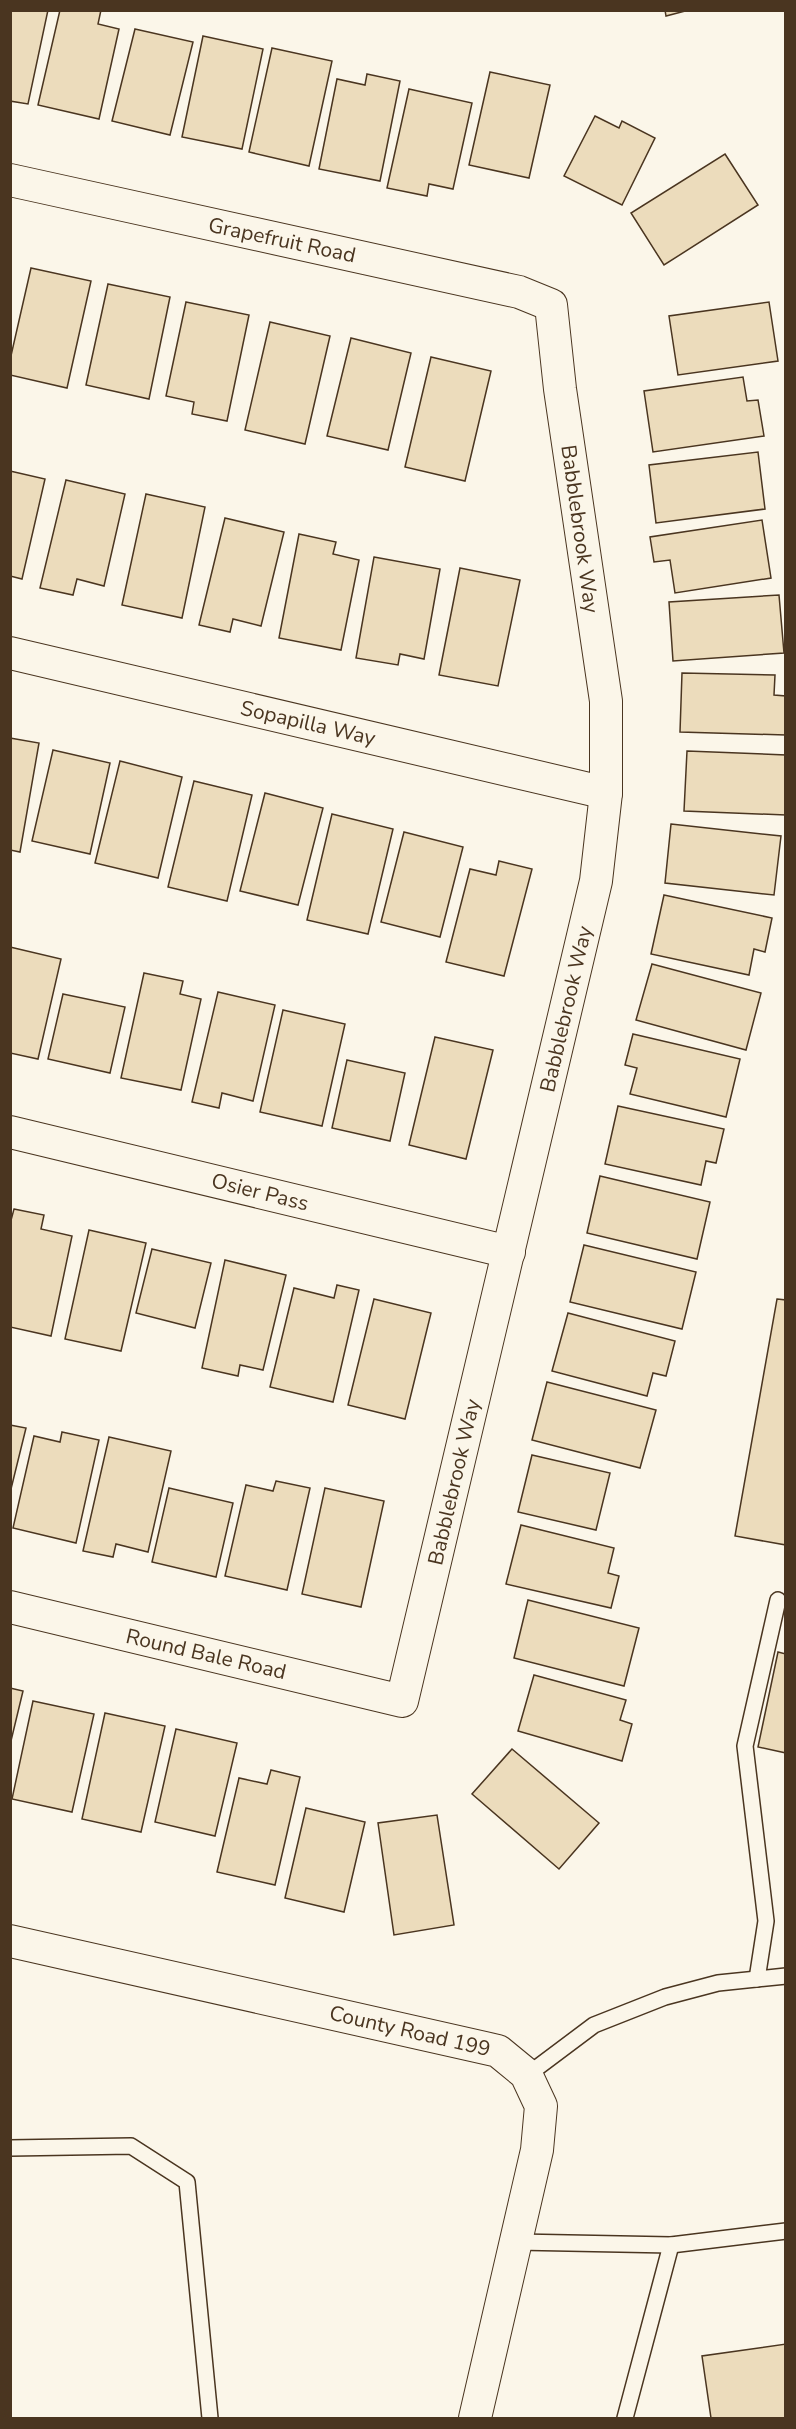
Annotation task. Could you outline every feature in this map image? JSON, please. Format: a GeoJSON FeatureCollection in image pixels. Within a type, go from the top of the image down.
{"type":"FeatureCollection","features":[{"type":"Feature","properties":{"kind":"street","name":"Grapefruit Road"},"geometry":{"type":"LineString","coordinates":[[10,180],[519,292],[551,305]]}},
{"type":"Feature","properties":{"kind":"street","name":"Babblebrook Way"},"geometry":{"type":"LineString","coordinates":[[402,1701],[596,881],[606,794],[606,701],[560,389],[551,305]]}},
{"type":"Feature","properties":{"kind":"street","name":"Sopapilla Way"},"geometry":{"type":"LineString","coordinates":[[10,653],[606,794]]}},
{"type":"Feature","properties":{"kind":"street","name":"Osier Pass"},"geometry":{"type":"LineString","coordinates":[[10,1132],[509,1252]]}},
{"type":"Feature","properties":{"kind":"street","name":"Round Bale Road"},"geometry":{"type":"LineString","coordinates":[[10,1607],[402,1701]]}},
{"type":"Feature","properties":{"kind":"street","name":"County Road 199"},"geometry":{"type":"LineString","coordinates":[[10,1941],[498,2051],[526,2076],[542,2106],[537,2150],[475,2418]]}},
{"type":"Feature","properties":{"kind":"lane"},"geometry":{"type":"LineString","coordinates":[[758,1979],[766,1921],[745,1746],[778,1600]]}},
{"type":"Feature","properties":{"kind":"lane"},"geometry":{"type":"LineString","coordinates":[[526,2076],[594,2025],[666,1997],[718,1983],[786,1976]]}},
{"type":"Feature","properties":{"kind":"lane"},"geometry":{"type":"LineString","coordinates":[[10,2148],[131,2146],[187,2182],[210,2418]]}},
{"type":"Feature","properties":{"kind":"lane"},"geometry":{"type":"LineString","coordinates":[[517,2242],[671,2245],[786,2231]]}},
{"type":"Feature","properties":{"kind":"lane"},"geometry":{"type":"LineString","coordinates":[[625,2418],[671,2245]]}},
{"type":"Feature","properties":{"kind":"building"},"geometry":{"type":"Polygon","coordinates":[[[10,10],[48,10],[28,104],[10,101],[10,10]]]}},
{"type":"Feature","properties":{"kind":"building"},"geometry":{"type":"Polygon","coordinates":[[[60,10],[101,10],[98,24],[119,29],[99,119],[38,105],[60,10]]]}},
{"type":"Feature","properties":{"kind":"building"},"geometry":{"type":"Polygon","coordinates":[[[665,10],[689,10],[666,16],[665,10]]]}},
{"type":"Feature","properties":{"kind":"building"},"geometry":{"type":"Polygon","coordinates":[[[135,29],[193,42],[170,135],[112,121],[135,29]]]}},
{"type":"Feature","properties":{"kind":"building"},"geometry":{"type":"Polygon","coordinates":[[[203,36],[263,49],[242,149],[182,137],[203,36]]]}},
{"type":"Feature","properties":{"kind":"building"},"geometry":{"type":"Polygon","coordinates":[[[272,48],[332,61],[309,166],[249,152],[272,48]]]}},
{"type":"Feature","properties":{"kind":"building"},"geometry":{"type":"Polygon","coordinates":[[[490,72],[550,85],[529,178],[469,165],[490,72]]]}},
{"type":"Feature","properties":{"kind":"building"},"geometry":{"type":"Polygon","coordinates":[[[367,74],[400,81],[380,181],[319,169],[337,79],[365,85],[367,74]]]}},
{"type":"Feature","properties":{"kind":"building"},"geometry":{"type":"Polygon","coordinates":[[[409,89],[472,103],[453,189],[429,184],[427,196],[387,188],[409,89]]]}},
{"type":"Feature","properties":{"kind":"building"},"geometry":{"type":"Polygon","coordinates":[[[595,116],[619,128],[622,121],[655,138],[622,205],[564,176],[595,116]]]}},
{"type":"Feature","properties":{"kind":"building"},"geometry":{"type":"Polygon","coordinates":[[[725,154],[758,205],[664,265],[631,213],[725,154]]]}},
{"type":"Feature","properties":{"kind":"building"},"geometry":{"type":"Polygon","coordinates":[[[31,268],[91,281],[67,388],[10,375],[10,360],[31,268]]]}},
{"type":"Feature","properties":{"kind":"building"},"geometry":{"type":"Polygon","coordinates":[[[108,284],[170,297],[149,399],[86,385],[108,284]]]}},
{"type":"Feature","properties":{"kind":"building"},"geometry":{"type":"Polygon","coordinates":[[[186,302],[249,315],[227,421],[192,414],[194,402],[166,396],[186,302]]]}},
{"type":"Feature","properties":{"kind":"building"},"geometry":{"type":"Polygon","coordinates":[[[769,302],[778,361],[678,375],[669,316],[769,302]]]}},
{"type":"Feature","properties":{"kind":"building"},"geometry":{"type":"Polygon","coordinates":[[[270,322],[330,336],[305,444],[245,430],[270,322]]]}},
{"type":"Feature","properties":{"kind":"building"},"geometry":{"type":"Polygon","coordinates":[[[351,338],[411,353],[388,450],[327,436],[351,338]]]}},
{"type":"Feature","properties":{"kind":"building"},"geometry":{"type":"Polygon","coordinates":[[[431,357],[491,371],[465,481],[405,467],[431,357]]]}},
{"type":"Feature","properties":{"kind":"building"},"geometry":{"type":"Polygon","coordinates":[[[743,377],[747,401],[758,400],[764,436],[653,452],[644,391],[743,377]]]}},
{"type":"Feature","properties":{"kind":"building"},"geometry":{"type":"Polygon","coordinates":[[[758,452],[765,509],[656,523],[649,465],[758,452]]]}},
{"type":"Feature","properties":{"kind":"building"},"geometry":{"type":"Polygon","coordinates":[[[10,471],[45,479],[22,579],[10,576],[10,471]]]}},
{"type":"Feature","properties":{"kind":"building"},"geometry":{"type":"Polygon","coordinates":[[[66,480],[125,494],[104,586],[77,579],[73,595],[40,588],[66,480]]]}},
{"type":"Feature","properties":{"kind":"building"},"geometry":{"type":"Polygon","coordinates":[[[146,494],[205,507],[182,618],[122,605],[146,494]]]}},
{"type":"Feature","properties":{"kind":"building"},"geometry":{"type":"Polygon","coordinates":[[[225,518],[284,532],[261,626],[233,619],[230,632],[199,625],[225,518]]]}},
{"type":"Feature","properties":{"kind":"building"},"geometry":{"type":"Polygon","coordinates":[[[762,520],[771,578],[675,593],[670,560],[654,562],[650,537],[762,520]]]}},
{"type":"Feature","properties":{"kind":"building"},"geometry":{"type":"Polygon","coordinates":[[[299,534],[336,542],[333,554],[359,560],[341,650],[279,638],[299,534]]]}},
{"type":"Feature","properties":{"kind":"building"},"geometry":{"type":"Polygon","coordinates":[[[374,557],[440,569],[424,659],[400,654],[398,665],[356,658],[374,557]]]}},
{"type":"Feature","properties":{"kind":"building"},"geometry":{"type":"Polygon","coordinates":[[[460,568],[520,580],[498,686],[439,675],[460,568]]]}},
{"type":"Feature","properties":{"kind":"building"},"geometry":{"type":"Polygon","coordinates":[[[779,595],[784,653],[673,661],[669,602],[779,595]]]}},
{"type":"Feature","properties":{"kind":"building"},"geometry":{"type":"Polygon","coordinates":[[[682,673],[775,675],[774,695],[786,696],[786,735],[680,732],[682,673]]]}},
{"type":"Feature","properties":{"kind":"building"},"geometry":{"type":"Polygon","coordinates":[[[10,738],[39,743],[20,852],[10,850],[10,738]]]}},
{"type":"Feature","properties":{"kind":"building"},"geometry":{"type":"Polygon","coordinates":[[[53,750],[110,763],[90,854],[32,841],[53,750]]]}},
{"type":"Feature","properties":{"kind":"building"},"geometry":{"type":"Polygon","coordinates":[[[687,751],[786,755],[786,815],[684,811],[687,751]]]}},
{"type":"Feature","properties":{"kind":"building"},"geometry":{"type":"Polygon","coordinates":[[[120,761],[182,777],[158,878],[95,863],[120,761]]]}},
{"type":"Feature","properties":{"kind":"building"},"geometry":{"type":"Polygon","coordinates":[[[194,781],[252,795],[227,901],[168,887],[194,781]]]}},
{"type":"Feature","properties":{"kind":"building"},"geometry":{"type":"Polygon","coordinates":[[[265,793],[323,808],[298,905],[240,891],[265,793]]]}},
{"type":"Feature","properties":{"kind":"building"},"geometry":{"type":"Polygon","coordinates":[[[332,814],[393,829],[368,934],[307,920],[332,814]]]}},
{"type":"Feature","properties":{"kind":"building"},"geometry":{"type":"Polygon","coordinates":[[[671,824],[781,836],[774,895],[665,883],[671,824]]]}},
{"type":"Feature","properties":{"kind":"building"},"geometry":{"type":"Polygon","coordinates":[[[404,832],[463,847],[440,937],[381,922],[404,832]]]}},
{"type":"Feature","properties":{"kind":"building"},"geometry":{"type":"Polygon","coordinates":[[[499,861],[532,869],[504,976],[446,962],[470,869],[496,875],[499,861]]]}},
{"type":"Feature","properties":{"kind":"building"},"geometry":{"type":"Polygon","coordinates":[[[664,895],[772,918],[765,952],[754,949],[749,975],[651,954],[664,895]]]}},
{"type":"Feature","properties":{"kind":"building"},"geometry":{"type":"Polygon","coordinates":[[[10,947],[61,959],[38,1059],[10,1053],[10,947]]]}},
{"type":"Feature","properties":{"kind":"building"},"geometry":{"type":"Polygon","coordinates":[[[652,964],[761,993],[746,1050],[636,1020],[652,964]]]}},
{"type":"Feature","properties":{"kind":"building"},"geometry":{"type":"Polygon","coordinates":[[[144,973],[183,981],[180,994],[201,999],[181,1090],[121,1078],[144,973]]]}},
{"type":"Feature","properties":{"kind":"building"},"geometry":{"type":"Polygon","coordinates":[[[218,992],[275,1005],[253,1101],[222,1093],[219,1108],[192,1102],[218,992]]]}},
{"type":"Feature","properties":{"kind":"building"},"geometry":{"type":"Polygon","coordinates":[[[63,994],[125,1007],[110,1073],[48,1059],[63,994]]]}},
{"type":"Feature","properties":{"kind":"building"},"geometry":{"type":"Polygon","coordinates":[[[283,1010],[345,1024],[322,1126],[260,1112],[283,1010]]]}},
{"type":"Feature","properties":{"kind":"building"},"geometry":{"type":"Polygon","coordinates":[[[633,1034],[740,1059],[726,1117],[630,1094],[637,1068],[625,1065],[633,1034]]]}},
{"type":"Feature","properties":{"kind":"building"},"geometry":{"type":"Polygon","coordinates":[[[435,1037],[493,1050],[466,1159],[409,1145],[435,1037]]]}},
{"type":"Feature","properties":{"kind":"building"},"geometry":{"type":"Polygon","coordinates":[[[347,1060],[405,1073],[390,1141],[332,1128],[347,1060]]]}},
{"type":"Feature","properties":{"kind":"building"},"geometry":{"type":"Polygon","coordinates":[[[618,1106],[724,1129],[716,1163],[706,1161],[701,1185],[605,1164],[618,1106]]]}},
{"type":"Feature","properties":{"kind":"building"},"geometry":{"type":"Polygon","coordinates":[[[600,1176],[710,1202],[697,1259],[587,1233],[600,1176]]]}},
{"type":"Feature","properties":{"kind":"building"},"geometry":{"type":"Polygon","coordinates":[[[14,1209],[44,1215],[41,1229],[72,1236],[51,1336],[10,1327],[10,1224],[14,1209]]]}},
{"type":"Feature","properties":{"kind":"building"},"geometry":{"type":"Polygon","coordinates":[[[89,1230],[146,1243],[121,1351],[65,1339],[89,1230]]]}},
{"type":"Feature","properties":{"kind":"building"},"geometry":{"type":"Polygon","coordinates":[[[584,1245],[696,1272],[682,1329],[570,1302],[584,1245]]]}},
{"type":"Feature","properties":{"kind":"building"},"geometry":{"type":"Polygon","coordinates":[[[152,1249],[211,1263],[195,1328],[136,1313],[152,1249]]]}},
{"type":"Feature","properties":{"kind":"building"},"geometry":{"type":"Polygon","coordinates":[[[225,1260],[286,1275],[263,1370],[240,1365],[238,1376],[202,1368],[225,1260]]]}},
{"type":"Feature","properties":{"kind":"building"},"geometry":{"type":"Polygon","coordinates":[[[337,1285],[359,1290],[333,1402],[270,1387],[294,1288],[334,1298],[337,1285]]]}},
{"type":"Feature","properties":{"kind":"building"},"geometry":{"type":"Polygon","coordinates":[[[374,1299],[431,1313],[405,1419],[348,1405],[374,1299]]]}},
{"type":"Feature","properties":{"kind":"building"},"geometry":{"type":"Polygon","coordinates":[[[777,1299],[786,1300],[786,1545],[735,1536],[777,1299]]]}},
{"type":"Feature","properties":{"kind":"building"},"geometry":{"type":"Polygon","coordinates":[[[568,1313],[675,1341],[666,1376],[653,1373],[647,1396],[552,1371],[568,1313]]]}},
{"type":"Feature","properties":{"kind":"building"},"geometry":{"type":"Polygon","coordinates":[[[547,1382],[656,1410],[640,1468],[532,1440],[547,1382]]]}},
{"type":"Feature","properties":{"kind":"building"},"geometry":{"type":"Polygon","coordinates":[[[10,1425],[26,1428],[10,1493],[10,1425]]]}},
{"type":"Feature","properties":{"kind":"building"},"geometry":{"type":"Polygon","coordinates":[[[62,1432],[99,1440],[76,1543],[13,1528],[34,1436],[60,1442],[62,1432]]]}},
{"type":"Feature","properties":{"kind":"building"},"geometry":{"type":"Polygon","coordinates":[[[109,1437],[171,1451],[148,1552],[116,1544],[113,1557],[83,1551],[109,1437]]]}},
{"type":"Feature","properties":{"kind":"building"},"geometry":{"type":"Polygon","coordinates":[[[532,1455],[610,1473],[596,1530],[518,1512],[532,1455]]]}},
{"type":"Feature","properties":{"kind":"building"},"geometry":{"type":"Polygon","coordinates":[[[276,1481],[310,1488],[287,1590],[225,1576],[246,1485],[273,1491],[276,1481]]]}},
{"type":"Feature","properties":{"kind":"building"},"geometry":{"type":"Polygon","coordinates":[[[169,1488],[233,1503],[216,1577],[152,1562],[169,1488]]]}},
{"type":"Feature","properties":{"kind":"building"},"geometry":{"type":"Polygon","coordinates":[[[325,1488],[384,1501],[361,1607],[302,1594],[325,1488]]]}},
{"type":"Feature","properties":{"kind":"building"},"geometry":{"type":"Polygon","coordinates":[[[521,1525],[614,1548],[608,1573],[619,1576],[611,1608],[506,1584],[521,1525]]]}},
{"type":"Feature","properties":{"kind":"building"},"geometry":{"type":"Polygon","coordinates":[[[528,1600],[639,1628],[624,1686],[514,1658],[528,1600]]]}},
{"type":"Feature","properties":{"kind":"building"},"geometry":{"type":"Polygon","coordinates":[[[778,1652],[786,1654],[786,1753],[758,1747],[778,1652]]]}},
{"type":"Feature","properties":{"kind":"building"},"geometry":{"type":"Polygon","coordinates":[[[534,1675],[626,1700],[620,1720],[632,1724],[622,1761],[518,1731],[534,1675]]]}},
{"type":"Feature","properties":{"kind":"building"},"geometry":{"type":"Polygon","coordinates":[[[10,1688],[23,1691],[10,1745],[10,1688]]]}},
{"type":"Feature","properties":{"kind":"building"},"geometry":{"type":"Polygon","coordinates":[[[33,1701],[94,1714],[72,1812],[12,1799],[33,1701]]]}},
{"type":"Feature","properties":{"kind":"building"},"geometry":{"type":"Polygon","coordinates":[[[105,1713],[165,1726],[141,1832],[82,1819],[105,1713]]]}},
{"type":"Feature","properties":{"kind":"building"},"geometry":{"type":"Polygon","coordinates":[[[176,1729],[237,1743],[215,1836],[155,1822],[176,1729]]]}},
{"type":"Feature","properties":{"kind":"building"},"geometry":{"type":"Polygon","coordinates":[[[512,1749],[599,1823],[559,1869],[472,1794],[512,1749]]]}},
{"type":"Feature","properties":{"kind":"building"},"geometry":{"type":"Polygon","coordinates":[[[271,1770],[300,1777],[275,1885],[217,1872],[239,1778],[267,1784],[271,1770]]]}},
{"type":"Feature","properties":{"kind":"building"},"geometry":{"type":"Polygon","coordinates":[[[306,1808],[365,1822],[344,1912],[285,1898],[306,1808]]]}},
{"type":"Feature","properties":{"kind":"building"},"geometry":{"type":"Polygon","coordinates":[[[437,1815],[454,1925],[394,1935],[378,1823],[437,1815]]]}},
{"type":"Feature","properties":{"kind":"building"},"geometry":{"type":"Polygon","coordinates":[[[786,2344],[786,2418],[711,2418],[702,2356],[786,2344]]]}}]}
